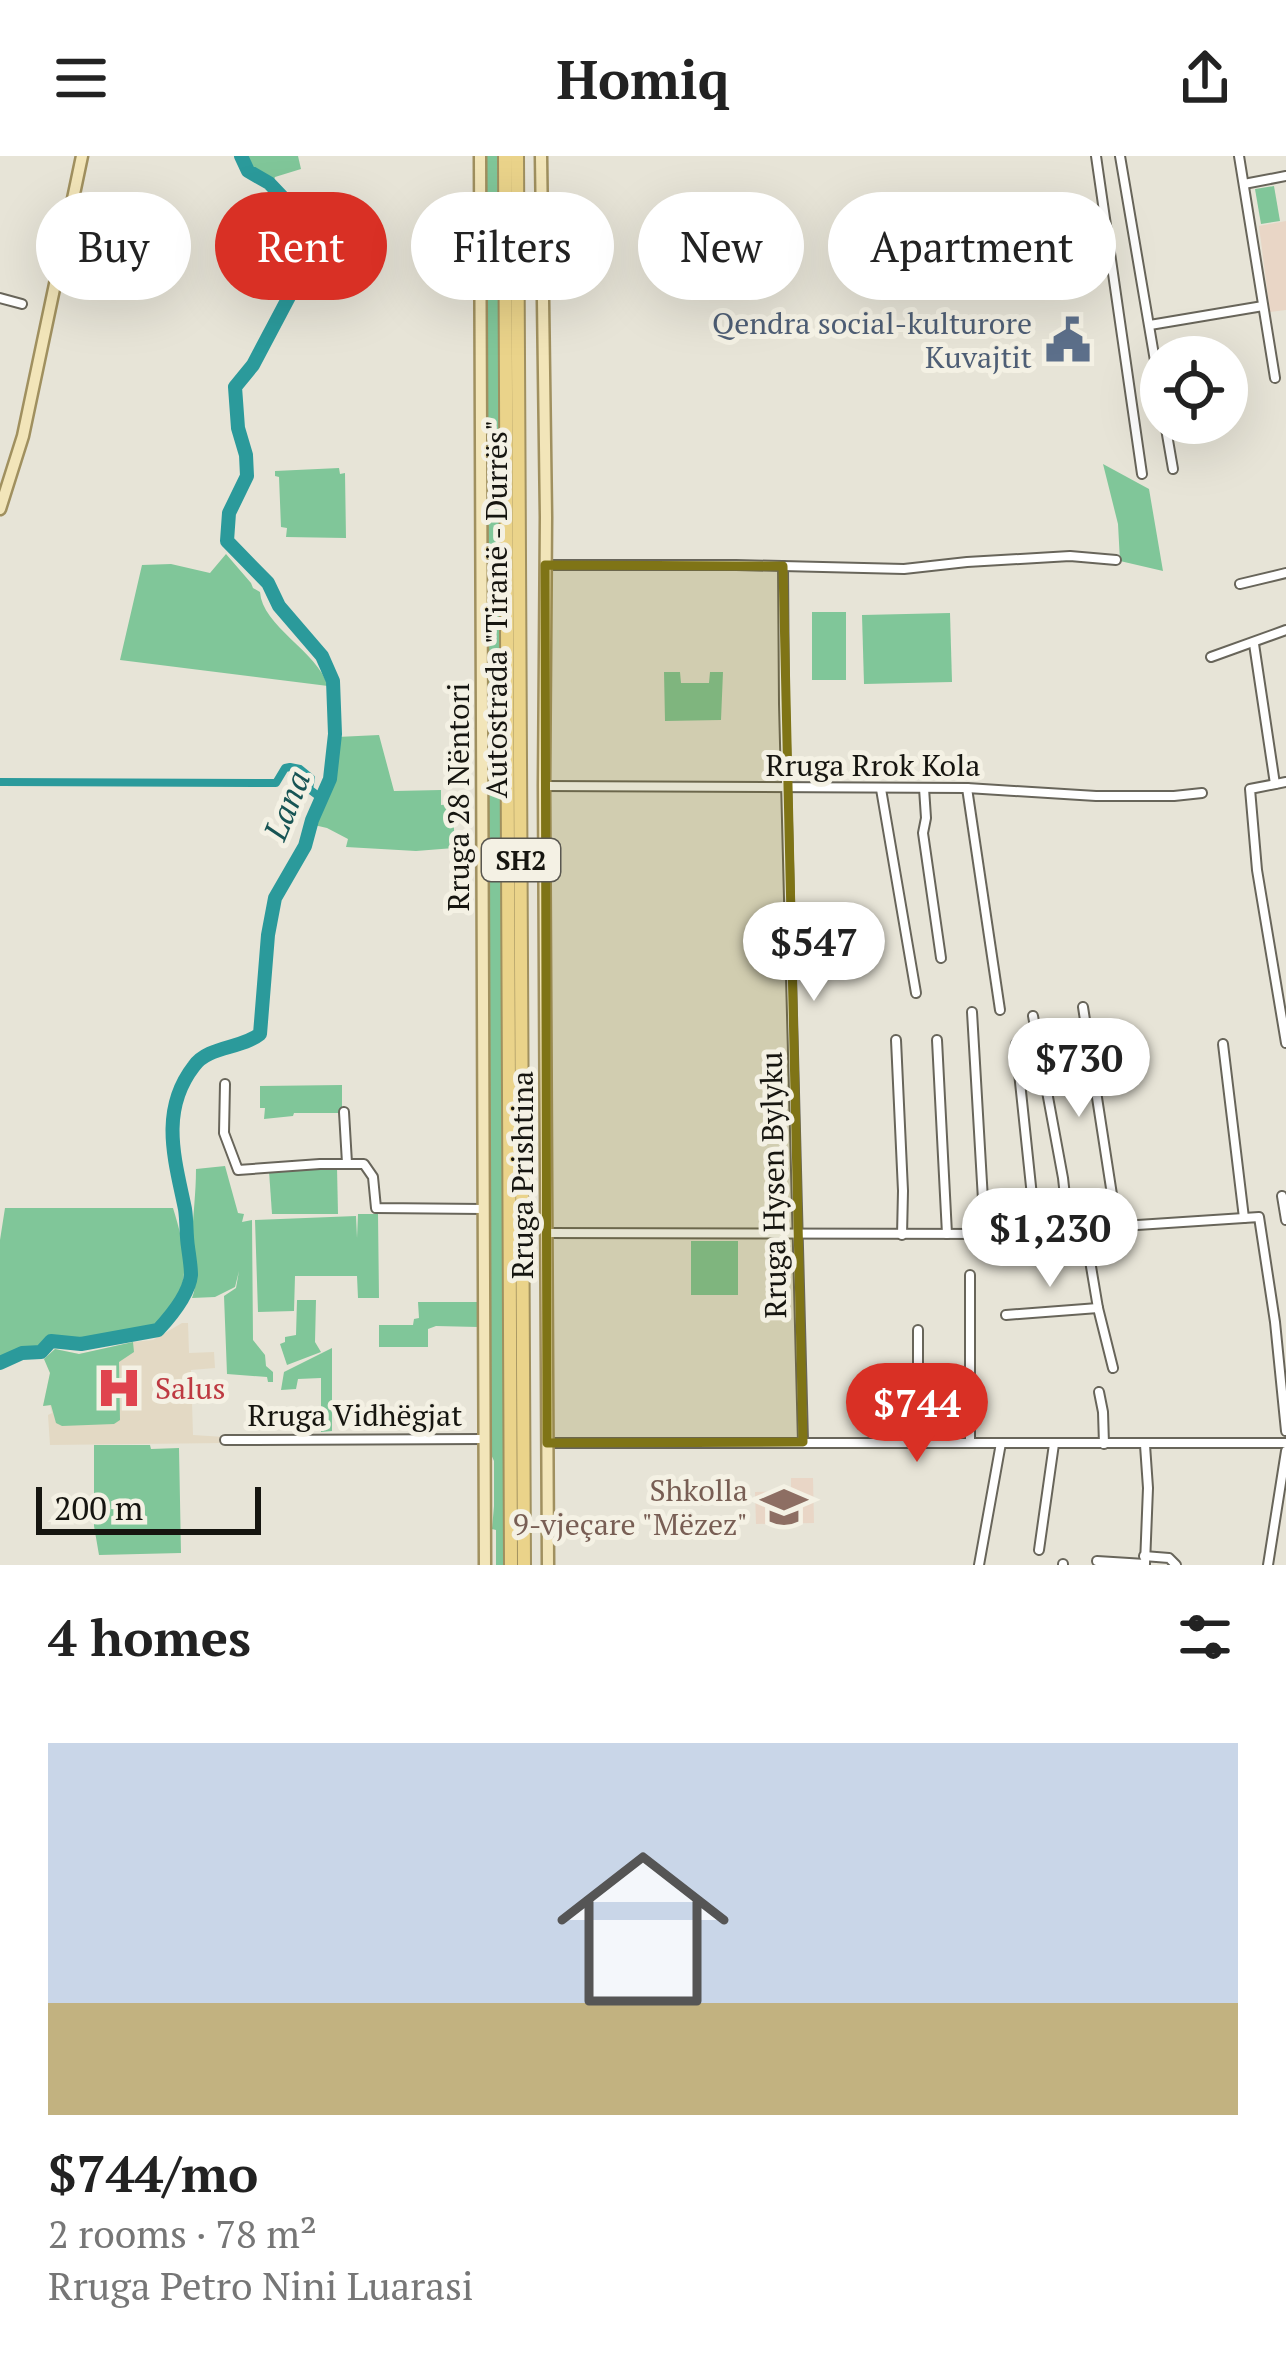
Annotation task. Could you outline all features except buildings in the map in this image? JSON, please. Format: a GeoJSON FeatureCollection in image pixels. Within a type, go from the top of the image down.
{"type":"FeatureCollection","features":[{"type":"Feature","properties":{"kind":"highway","name":"Autostrada \"Tiranë - Durrës\""},"geometry":{"type":"LineString","coordinates":[[506,156],[511,1565]]}},
{"type":"Feature","properties":{"kind":"highway","name":"Autostrada \"Tiranë - Durrës\""},"geometry":{"type":"LineString","coordinates":[[517,156],[524,1565]]}},
{"type":"Feature","properties":{"kind":"main road"},"geometry":{"type":"LineString","coordinates":[[0,509],[23,436],[82,156]]}},
{"type":"Feature","properties":{"kind":"main road","name":"Rruga 28 Nëntori"},"geometry":{"type":"LineString","coordinates":[[480,156],[485,1565]]}},
{"type":"Feature","properties":{"kind":"main road","name":"Rruga Prishtina"},"geometry":{"type":"LineString","coordinates":[[542,156],[548,1565]]}},
{"type":"Feature","properties":{"kind":"street"},"geometry":{"type":"LineString","coordinates":[[1096,156],[1142,474]]}},
{"type":"Feature","properties":{"kind":"street"},"geometry":{"type":"LineString","coordinates":[[1120,156],[1152,336]]}},
{"type":"Feature","properties":{"kind":"street"},"geometry":{"type":"LineString","coordinates":[[1239,156],[1275,378]]}},
{"type":"Feature","properties":{"kind":"street"},"geometry":{"type":"LineString","coordinates":[[1244,184],[1286,176]]}},
{"type":"Feature","properties":{"kind":"street"},"geometry":{"type":"LineString","coordinates":[[0,298],[22,304]]}},
{"type":"Feature","properties":{"kind":"street"},"geometry":{"type":"LineString","coordinates":[[1150,326],[1263,306]]}},
{"type":"Feature","properties":{"kind":"street"},"geometry":{"type":"LineString","coordinates":[[1169,444],[1173,469]]}},
{"type":"Feature","properties":{"kind":"street"},"geometry":{"type":"LineString","coordinates":[[545,565],[904,569],[1070,556],[1116,560]]}},
{"type":"Feature","properties":{"kind":"street","name":"Rruga Hysen Bylyku"},"geometry":{"type":"LineString","coordinates":[[783,566],[803,1442]]}},
{"type":"Feature","properties":{"kind":"street"},"geometry":{"type":"LineString","coordinates":[[1240,584],[1286,573]]}},
{"type":"Feature","properties":{"kind":"street"},"geometry":{"type":"LineString","coordinates":[[1210,657],[1286,631]]}},
{"type":"Feature","properties":{"kind":"street"},"geometry":{"type":"LineString","coordinates":[[1254,644],[1281,783],[1250,789],[1257,870],[1286,1043]]}},
{"type":"Feature","properties":{"kind":"street","name":"Rruga Rrok Kola"},"geometry":{"type":"LineString","coordinates":[[544,785],[967,788],[1096,796],[1202,793]]}},
{"type":"Feature","properties":{"kind":"street"},"geometry":{"type":"LineString","coordinates":[[924,788],[923,833],[941,958]]}},
{"type":"Feature","properties":{"kind":"street"},"geometry":{"type":"LineString","coordinates":[[967,788],[1000,1010]]}},
{"type":"Feature","properties":{"kind":"street"},"geometry":{"type":"LineString","coordinates":[[881,789],[916,993]]}},
{"type":"Feature","properties":{"kind":"street"},"geometry":{"type":"LineString","coordinates":[[1083,1007],[1117,1227]]}},
{"type":"Feature","properties":{"kind":"street"},"geometry":{"type":"LineString","coordinates":[[972,1012],[986,1234]]}},
{"type":"Feature","properties":{"kind":"street"},"geometry":{"type":"LineString","coordinates":[[1033,1016],[1069,1232]]}},
{"type":"Feature","properties":{"kind":"street"},"geometry":{"type":"LineString","coordinates":[[896,1040],[902,1235]]}},
{"type":"Feature","properties":{"kind":"street"},"geometry":{"type":"LineString","coordinates":[[937,1040],[946,1234]]}},
{"type":"Feature","properties":{"kind":"street"},"geometry":{"type":"LineString","coordinates":[[1016,1044],[1036,1234]]}},
{"type":"Feature","properties":{"kind":"street"},"geometry":{"type":"LineString","coordinates":[[1223,1044],[1244,1218]]}},
{"type":"Feature","properties":{"kind":"street"},"geometry":{"type":"LineString","coordinates":[[225,1084],[224,1133],[238,1170],[364,1164],[371,1172],[376,1208],[484,1209]]}},
{"type":"Feature","properties":{"kind":"street"},"geometry":{"type":"LineString","coordinates":[[344,1112],[347,1163]]}},
{"type":"Feature","properties":{"kind":"street"},"geometry":{"type":"LineString","coordinates":[[1282,1196],[1286,1220]]}},
{"type":"Feature","properties":{"kind":"street"},"geometry":{"type":"LineString","coordinates":[[547,1233],[1036,1234],[1259,1217],[1286,1430]]}},
{"type":"Feature","properties":{"kind":"street"},"geometry":{"type":"LineString","coordinates":[[1085,1231],[1097,1308],[1113,1368]]}},
{"type":"Feature","properties":{"kind":"street"},"geometry":{"type":"LineString","coordinates":[[970,1275],[970,1443]]}},
{"type":"Feature","properties":{"kind":"street"},"geometry":{"type":"LineString","coordinates":[[1006,1315],[1097,1308]]}},
{"type":"Feature","properties":{"kind":"street"},"geometry":{"type":"LineString","coordinates":[[918,1330],[918,1443]]}},
{"type":"Feature","properties":{"kind":"street"},"geometry":{"type":"LineString","coordinates":[[1099,1392],[1104,1444]]}},
{"type":"Feature","properties":{"kind":"street","name":"Rruga Vidhëgjat"},"geometry":{"type":"LineString","coordinates":[[225,1440],[484,1439]]}},
{"type":"Feature","properties":{"kind":"street"},"geometry":{"type":"LineString","coordinates":[[979,1565],[1001,1443]]}},
{"type":"Feature","properties":{"kind":"street"},"geometry":{"type":"LineString","coordinates":[[547,1444],[1286,1447],[1268,1565]]}},
{"type":"Feature","properties":{"kind":"street"},"geometry":{"type":"LineString","coordinates":[[1039,1550],[1054,1444]]}},
{"type":"Feature","properties":{"kind":"street"},"geometry":{"type":"LineString","coordinates":[[1097,1561],[1145,1564],[1145,1445]]}},
{"type":"Feature","properties":{"kind":"street"},"geometry":{"type":"LineString","coordinates":[[1144,1556],[1169,1558],[1176,1565]]}},
{"type":"Feature","properties":{"kind":"highlighted area"},"geometry":{"type":"Polygon","coordinates":[[[545,565],[783,566],[803,1442],[547,1443],[545,565]]]}},
{"type":"Feature","properties":{"kind":"shaded area"},"geometry":{"type":"Polygon","coordinates":[[[1286,221],[1286,310],[1270,312],[1259,226],[1286,221]]]}},
{"type":"Feature","properties":{"kind":"shaded area","name":"Salus"},"geometry":{"type":"Polygon","coordinates":[[[188,1323],[189,1353],[214,1352],[215,1368],[191,1370],[193,1435],[225,1437],[225,1443],[50,1445],[48,1415],[52,1413],[50,1405],[43,1406],[50,1373],[44,1359],[55,1349],[79,1354],[153,1340],[188,1323]]]}},
{"type":"Feature","properties":{"kind":"shaded area","name":"Shkolla 9-vjeçare \"Mëzez\""},"geometry":{"type":"Polygon","coordinates":[[[791,1478],[813,1478],[814,1523],[756,1524],[755,1492],[791,1491],[791,1478]]]}},
{"type":"Feature","properties":{"kind":"green space"},"geometry":{"type":"Polygon","coordinates":[[[248,156],[298,156],[301,169],[274,180],[251,166],[248,156]]]}},
{"type":"Feature","properties":{"kind":"green space"},"geometry":{"type":"Polygon","coordinates":[[[484,156],[500,156],[500,192],[484,192],[484,156]]]}},
{"type":"Feature","properties":{"kind":"green space"},"geometry":{"type":"Polygon","coordinates":[[[1274,186],[1280,221],[1261,224],[1255,189],[1274,186]]]}},
{"type":"Feature","properties":{"kind":"green space"},"geometry":{"type":"Polygon","coordinates":[[[485,300],[501,300],[507,1565],[496,1565],[490,1452],[485,300]]]}},
{"type":"Feature","properties":{"kind":"green space"},"geometry":{"type":"Polygon","coordinates":[[[1103,464],[1149,489],[1163,571],[1120,561],[1118,524],[1103,464]]]}},
{"type":"Feature","properties":{"kind":"green space"},"geometry":{"type":"Polygon","coordinates":[[[339,468],[340,474],[345,473],[346,538],[286,537],[275,471],[339,468]]]}},
{"type":"Feature","properties":{"kind":"green space"},"geometry":{"type":"Polygon","coordinates":[[[226,554],[260,592],[270,616],[313,661],[328,686],[120,660],[142,565],[171,564],[210,573],[226,554]]]}},
{"type":"Feature","properties":{"kind":"green space"},"geometry":{"type":"Polygon","coordinates":[[[812,612],[846,612],[846,680],[812,680],[812,612]]]}},
{"type":"Feature","properties":{"kind":"green space"},"geometry":{"type":"Polygon","coordinates":[[[950,613],[952,682],[864,684],[862,615],[950,613]]]}},
{"type":"Feature","properties":{"kind":"green space"},"geometry":{"type":"Polygon","coordinates":[[[664,672],[680,672],[681,683],[709,683],[710,672],[723,672],[721,720],[665,721],[664,672]]]}},
{"type":"Feature","properties":{"kind":"green space"},"geometry":{"type":"Polygon","coordinates":[[[379,735],[394,791],[441,790],[441,805],[454,804],[454,848],[346,847],[348,839],[314,825],[334,781],[337,737],[379,735]]]}},
{"type":"Feature","properties":{"kind":"green space"},"geometry":{"type":"Polygon","coordinates":[[[342,1085],[342,1113],[294,1113],[264,1119],[265,1108],[260,1108],[260,1086],[342,1085]]]}},
{"type":"Feature","properties":{"kind":"green space"},"geometry":{"type":"Polygon","coordinates":[[[225,1166],[238,1213],[244,1214],[242,1222],[252,1220],[253,1340],[265,1355],[273,1382],[267,1377],[227,1374],[224,1296],[236,1288],[239,1271],[235,1287],[215,1297],[192,1298],[196,1169],[225,1166]]]}},
{"type":"Feature","properties":{"kind":"green space"},"geometry":{"type":"Polygon","coordinates":[[[337,1167],[338,1214],[272,1214],[269,1171],[337,1167]]]}},
{"type":"Feature","properties":{"kind":"green space"},"geometry":{"type":"Polygon","coordinates":[[[5,1208],[173,1208],[184,1257],[176,1301],[154,1328],[83,1341],[51,1338],[0,1360],[0,1240],[5,1208]]]}},
{"type":"Feature","properties":{"kind":"green space"},"geometry":{"type":"Polygon","coordinates":[[[358,1214],[378,1214],[379,1298],[358,1298],[357,1276],[295,1276],[294,1311],[258,1312],[255,1220],[356,1216],[357,1238],[358,1214]]]}},
{"type":"Feature","properties":{"kind":"green space"},"geometry":{"type":"Polygon","coordinates":[[[691,1241],[738,1241],[738,1295],[691,1295],[691,1241]]]}},
{"type":"Feature","properties":{"kind":"green space"},"geometry":{"type":"Polygon","coordinates":[[[297,1300],[316,1300],[315,1342],[321,1352],[287,1365],[280,1344],[285,1337],[296,1335],[297,1300]]]}},
{"type":"Feature","properties":{"kind":"green space"},"geometry":{"type":"Polygon","coordinates":[[[418,1302],[477,1302],[478,1327],[428,1329],[428,1347],[379,1347],[379,1325],[413,1325],[419,1318],[418,1302]]]}},
{"type":"Feature","properties":{"kind":"green space"},"geometry":{"type":"Polygon","coordinates":[[[133,1342],[134,1352],[119,1362],[120,1420],[114,1424],[56,1423],[51,1405],[43,1406],[50,1373],[44,1359],[55,1349],[79,1354],[133,1342]]]}},
{"type":"Feature","properties":{"kind":"green space"},"geometry":{"type":"Polygon","coordinates":[[[332,1348],[332,1431],[321,1432],[321,1378],[298,1379],[296,1389],[281,1390],[284,1372],[332,1348]]]}},
{"type":"Feature","properties":{"kind":"green space"},"geometry":{"type":"Polygon","coordinates":[[[94,1445],[179,1448],[181,1553],[99,1555],[94,1526],[94,1445]]]}},
{"type":"Feature","properties":{"kind":"waterway","name":"Lana"},"geometry":{"type":"LineString","coordinates":[[0,1363],[22,1353],[41,1352],[51,1341],[81,1344],[158,1330],[183,1298],[191,1272],[173,1136],[176,1100],[200,1059],[260,1034],[275,898],[305,846],[330,779],[335,734],[333,681],[322,656],[279,606],[268,583],[227,541],[229,513],[247,476],[235,387],[253,365],[300,276],[303,237],[288,203],[269,183],[248,171],[241,156]]}},
{"type":"Feature","properties":{"kind":"waterway"},"geometry":{"type":"LineString","coordinates":[[0,782],[276,783],[290,767],[311,778],[309,789],[321,798]]}},
{"type":"Feature","properties":{"kind":"place","name":"Qendra social-kulturore Kuvajtit"},"geometry":{"type":"Point","coordinates":[1068,340]}},
{"type":"Feature","properties":{"kind":"place","name":"Salus"},"geometry":{"type":"Point","coordinates":[119,1388]}},
{"type":"Feature","properties":{"kind":"place","name":"Shkolla 9-vjeçare \"Mëzez\""},"geometry":{"type":"Point","coordinates":[784,1507]}}]}
